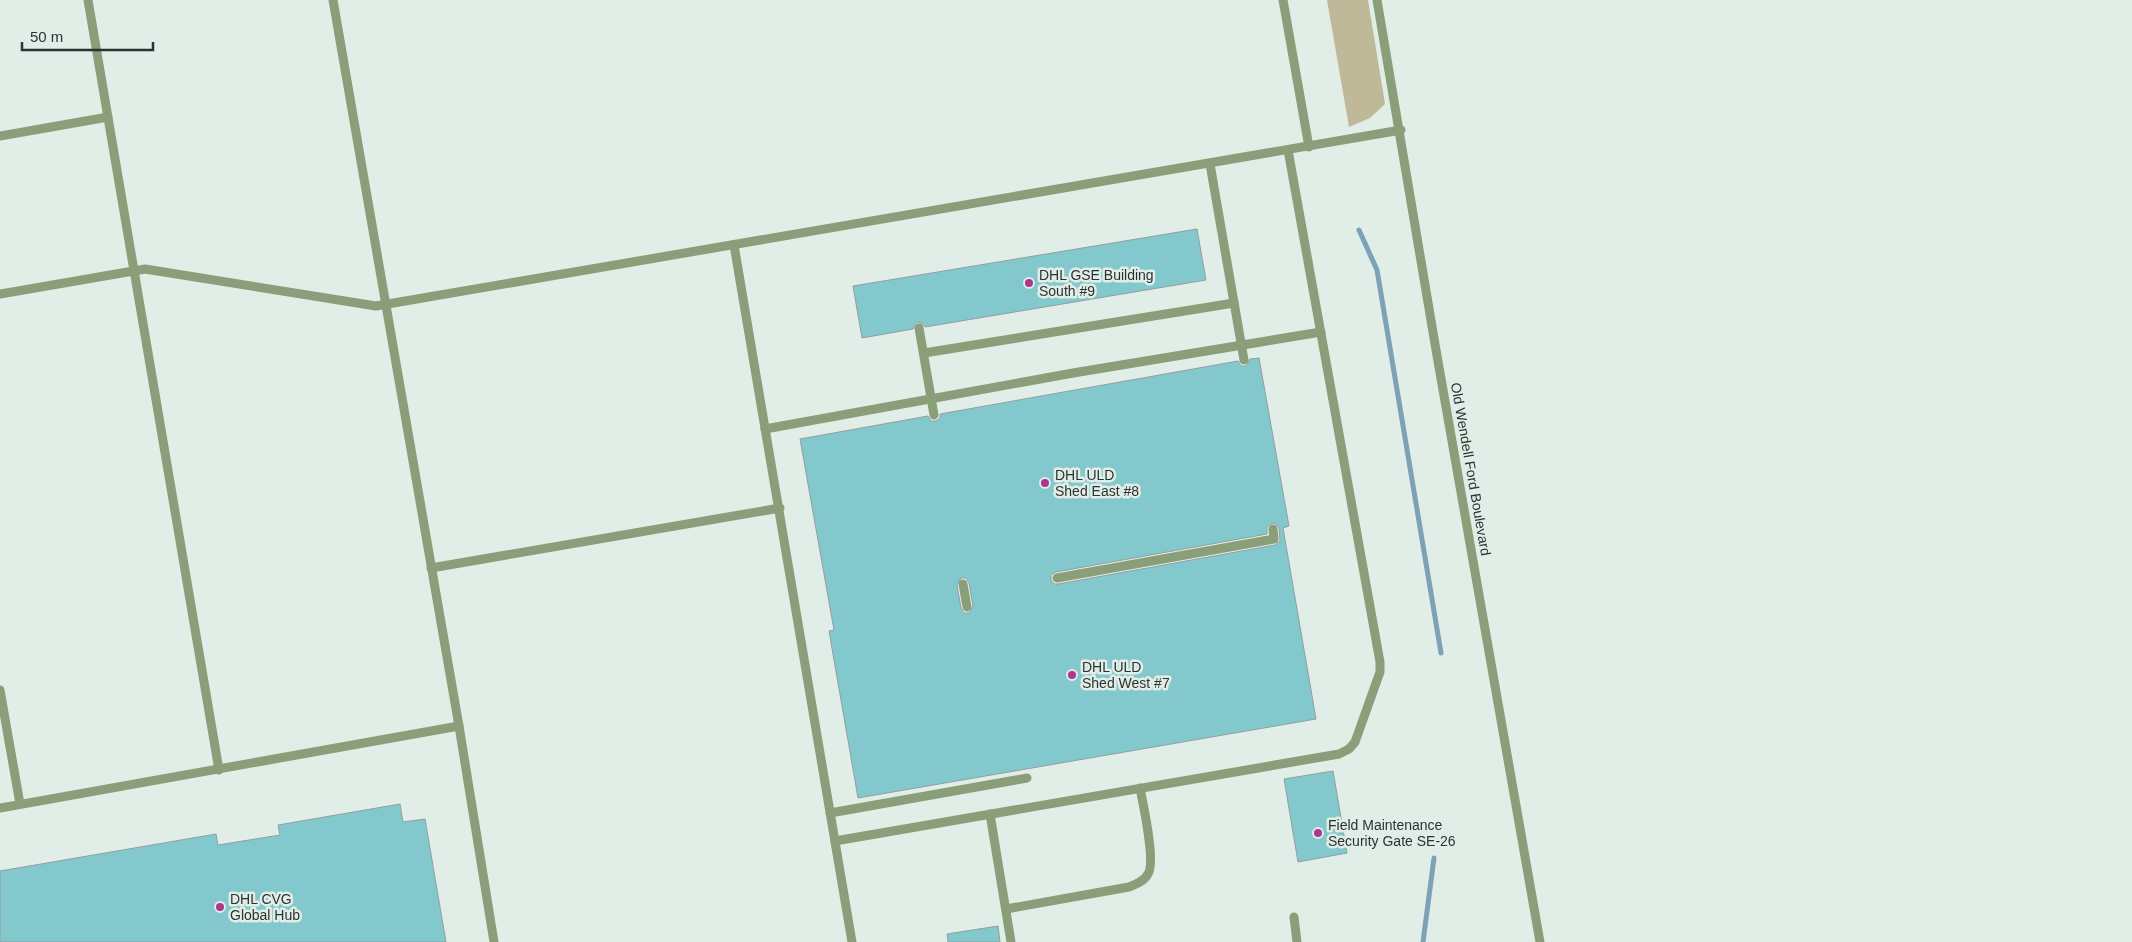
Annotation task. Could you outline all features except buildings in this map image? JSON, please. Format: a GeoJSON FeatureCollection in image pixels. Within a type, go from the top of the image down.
{"type":"FeatureCollection","features":[{"type":"Feature","properties":{"kind":"lane"},"geometry":{"type":"LineString","coordinates":[[88,0],[219,770]]}},
{"type":"Feature","properties":{"kind":"lane"},"geometry":{"type":"LineString","coordinates":[[333,0],[459,726],[494,942]]}},
{"type":"Feature","properties":{"kind":"lane"},"geometry":{"type":"LineString","coordinates":[[1283,0],[1309,147]]}},
{"type":"Feature","properties":{"kind":"lane","name":"Old Wendell Ford Boulevard"},"geometry":{"type":"LineString","coordinates":[[1378,0],[1436,350],[1540,942]]}},
{"type":"Feature","properties":{"kind":"lane"},"geometry":{"type":"LineString","coordinates":[[0,136],[108,117]]}},
{"type":"Feature","properties":{"kind":"lane"},"geometry":{"type":"LineString","coordinates":[[0,294],[145,269],[376,306],[386,305],[1400,130]]}},
{"type":"Feature","properties":{"kind":"lane"},"geometry":{"type":"LineString","coordinates":[[834,841],[1339,754],[1349,749],[1355,742],[1380,672],[1380,662],[1288,150]]}},
{"type":"Feature","properties":{"kind":"lane"},"geometry":{"type":"LineString","coordinates":[[1210,164],[1244,360]]}},
{"type":"Feature","properties":{"kind":"lane"},"geometry":{"type":"LineString","coordinates":[[734,245],[852,942]]}},
{"type":"Feature","properties":{"kind":"lane"},"geometry":{"type":"LineString","coordinates":[[924,353],[1234,303]]}},
{"type":"Feature","properties":{"kind":"lane"},"geometry":{"type":"LineString","coordinates":[[920,328],[934,415]]}},
{"type":"Feature","properties":{"kind":"lane"},"geometry":{"type":"LineString","coordinates":[[765,430],[1073,373],[1321,332]]}},
{"type":"Feature","properties":{"kind":"lane"},"geometry":{"type":"LineString","coordinates":[[431,568],[780,508]]}},
{"type":"Feature","properties":{"kind":"lane"},"geometry":{"type":"LineString","coordinates":[[1058,578],[1274,539],[1273,529]]}},
{"type":"Feature","properties":{"kind":"lane"},"geometry":{"type":"LineString","coordinates":[[963,584],[967,607]]}},
{"type":"Feature","properties":{"kind":"lane"},"geometry":{"type":"LineString","coordinates":[[0,690],[20,804]]}},
{"type":"Feature","properties":{"kind":"lane"},"geometry":{"type":"LineString","coordinates":[[0,808],[459,726]]}},
{"type":"Feature","properties":{"kind":"lane"},"geometry":{"type":"LineString","coordinates":[[830,813],[1027,778]]}},
{"type":"Feature","properties":{"kind":"lane"},"geometry":{"type":"LineString","coordinates":[[1006,909],[1130,887],[1142,882],[1150,872],[1152,859],[1140,788]]}},
{"type":"Feature","properties":{"kind":"lane"},"geometry":{"type":"LineString","coordinates":[[990,814],[1011,942]]}},
{"type":"Feature","properties":{"kind":"lane"},"geometry":{"type":"LineString","coordinates":[[1294,918],[1297,942]]}},
{"type":"Feature","properties":{"kind":"shaded area"},"geometry":{"type":"Polygon","coordinates":[[[1327,0],[1368,0],[1385,104],[1370,118],[1349,127],[1327,0]]]}},
{"type":"Feature","properties":{"kind":"waterway"},"geometry":{"type":"LineString","coordinates":[[1359,230],[1377,270],[1441,653]]}},
{"type":"Feature","properties":{"kind":"waterway"},"geometry":{"type":"LineString","coordinates":[[1423,942],[1434,858]]}},
{"type":"Feature","properties":{"kind":"place","name":"DHL GSE Building South #9"},"geometry":{"type":"Point","coordinates":[1029,283]}},
{"type":"Feature","properties":{"kind":"place","name":"DHL ULD Shed East #8"},"geometry":{"type":"Point","coordinates":[1045,483]}},
{"type":"Feature","properties":{"kind":"place","name":"DHL ULD Shed West #7"},"geometry":{"type":"Point","coordinates":[1072,675]}},
{"type":"Feature","properties":{"kind":"place","name":"Field Maintenance Security Gate SE-26"},"geometry":{"type":"Point","coordinates":[1318,833]}},
{"type":"Feature","properties":{"kind":"place","name":"DHL CVG Global Hub"},"geometry":{"type":"Point","coordinates":[220,907]}}]}
